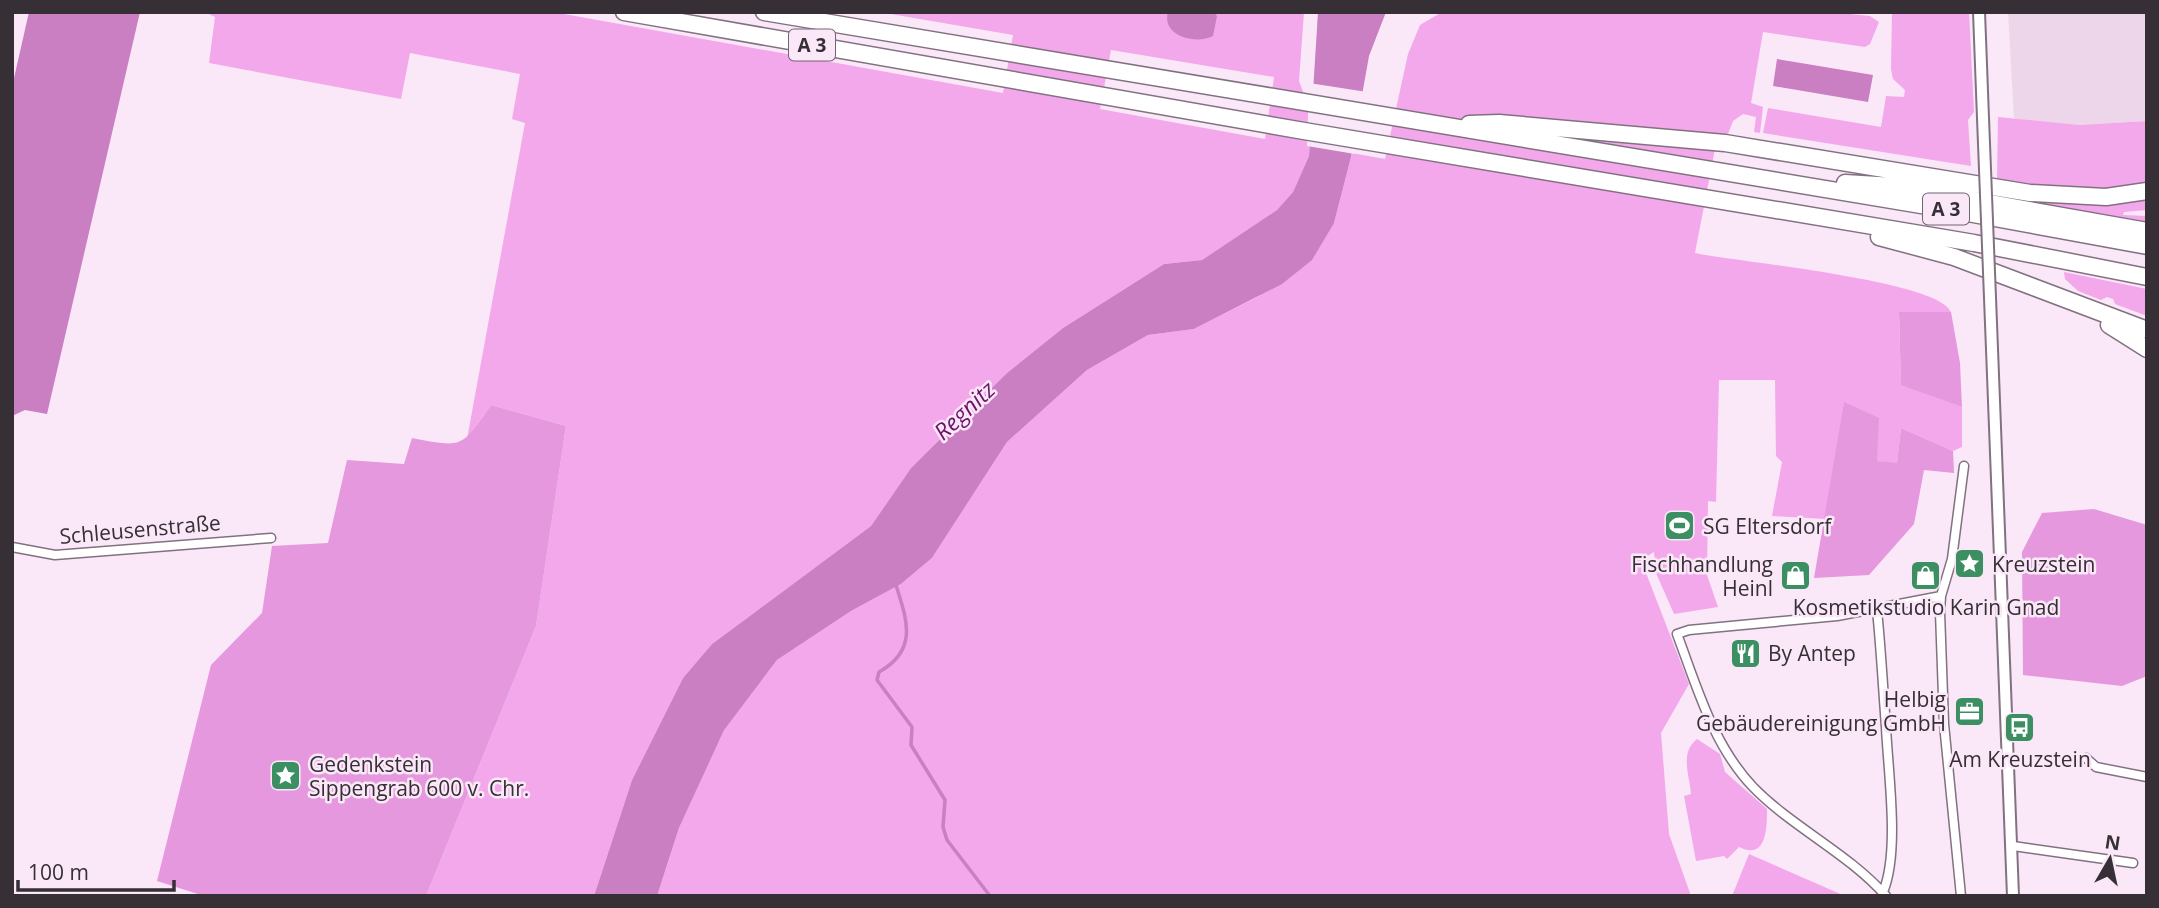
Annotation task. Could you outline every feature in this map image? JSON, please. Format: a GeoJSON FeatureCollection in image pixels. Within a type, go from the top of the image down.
{"type":"FeatureCollection","features":[{"type":"Feature","properties":{"kind":"highway","name":"A 3"},"geometry":{"type":"LineString","coordinates":[[624,12],[1252,122],[2063,259],[2147,277]]}},
{"type":"Feature","properties":{"kind":"highway","name":"A 3"},"geometry":{"type":"LineString","coordinates":[[764,12],[1423,124],[1623,145],[1749,146],[2030,193],[2106,197],[2147,191]]}},
{"type":"Feature","properties":{"kind":"highway"},"geometry":{"type":"LineString","coordinates":[[1423,124],[1499,123],[1623,145]]}},
{"type":"Feature","properties":{"kind":"highway","name":"A 3"},"geometry":{"type":"LineString","coordinates":[[1623,145],[1746,172],[2147,246]]}},
{"type":"Feature","properties":{"kind":"highway"},"geometry":{"type":"LineString","coordinates":[[1746,172],[1839,183],[1894,186],[2147,231]]}},
{"type":"Feature","properties":{"kind":"highway"},"geometry":{"type":"LineString","coordinates":[[1758,206],[1954,257],[2057,299],[2147,330]]}},
{"type":"Feature","properties":{"kind":"highway"},"geometry":{"type":"LineString","coordinates":[[2057,299],[2147,349]]}},
{"type":"Feature","properties":{"kind":"street"},"geometry":{"type":"LineString","coordinates":[[1979,12],[2013,896]]}},
{"type":"Feature","properties":{"kind":"street"},"geometry":{"type":"LineString","coordinates":[[1961,896],[1944,724],[1941,596],[1952,559],[1964,466]]}},
{"type":"Feature","properties":{"kind":"street","name":"Schleusenstraße"},"geometry":{"type":"LineString","coordinates":[[12,547],[55,555],[271,538]]}},
{"type":"Feature","properties":{"kind":"street"},"geometry":{"type":"LineString","coordinates":[[1877,610],[1891,815],[1888,878],[1884,894],[1768,800],[1733,763],[1716,734],[1677,634],[1689,630],[1877,610],[1941,596]]}},
{"type":"Feature","properties":{"kind":"street"},"geometry":{"type":"LineString","coordinates":[[2086,758],[2095,767],[2147,777]]}},
{"type":"Feature","properties":{"kind":"street"},"geometry":{"type":"LineString","coordinates":[[2013,846],[2133,863]]}},
{"type":"Feature","properties":{"kind":"shaded area"},"geometry":{"type":"Polygon","coordinates":[[[29,12],[140,12],[47,414],[25,410],[12,416],[12,87],[29,12]]]}},
{"type":"Feature","properties":{"kind":"shaded area"},"geometry":{"type":"Polygon","coordinates":[[[205,12],[553,12],[1003,93],[1013,35],[879,12],[1304,12],[1299,81],[1311,113],[1309,156],[1293,192],[1277,210],[1202,260],[1164,264],[1063,328],[1007,373],[911,468],[871,526],[712,644],[683,678],[632,780],[594,896],[426,896],[536,626],[566,426],[491,405],[467,439],[525,123],[512,119],[520,74],[410,53],[401,99],[209,63],[215,17],[205,12]],[[1111,50],[1100,109],[1265,139],[1274,77],[1111,50]]]}},
{"type":"Feature","properties":{"kind":"shaded area"},"geometry":{"type":"Polygon","coordinates":[[[1168,12],[1214,12],[1217,16],[1213,36],[1206,39],[1189,39],[1175,33],[1167,20],[1168,12]]]}},
{"type":"Feature","properties":{"kind":"shaded area"},"geometry":{"type":"Polygon","coordinates":[[[1318,12],[1386,12],[1369,56],[1351,157],[1334,223],[1312,260],[1282,284],[1194,329],[1148,335],[1087,370],[1007,442],[932,558],[901,584],[851,611],[777,660],[724,730],[679,828],[657,896],[594,896],[632,780],[683,678],[712,644],[871,526],[911,468],[1007,373],[1063,328],[1164,264],[1202,260],[1277,210],[1293,192],[1309,156],[1318,12]]]}},
{"type":"Feature","properties":{"kind":"shaded area"},"geometry":{"type":"Polygon","coordinates":[[[1442,12],[1830,12],[1870,16],[1879,22],[1870,44],[1865,47],[1763,32],[1751,103],[1763,107],[1760,133],[1754,132],[1756,117],[1743,114],[1733,121],[1728,134],[1718,133],[1695,253],[1875,282],[1938,301],[1951,312],[1899,312],[1901,384],[1962,407],[1962,447],[1953,451],[1901,428],[1897,464],[1876,461],[1844,403],[1825,519],[1772,516],[1782,462],[1776,456],[1775,380],[1719,380],[1716,502],[1708,501],[1707,575],[1718,607],[1674,614],[1656,573],[1654,552],[1641,560],[1689,684],[1661,733],[1669,834],[1691,896],[657,896],[679,828],[724,729],[777,660],[851,611],[901,584],[932,558],[1007,442],[1087,370],[1148,335],[1194,329],[1259,296],[1334,223],[1352,153],[1385,159],[1408,54],[1420,25],[1442,12]]]}},
{"type":"Feature","properties":{"kind":"shaded area"},"geometry":{"type":"Polygon","coordinates":[[[1892,12],[1969,12],[1974,112],[1968,120],[1971,166],[1763,133],[1768,108],[1881,127],[1886,96],[1904,97],[1905,90],[1893,79],[1891,69],[1892,12]]]}},
{"type":"Feature","properties":{"kind":"shaded area"},"geometry":{"type":"Polygon","coordinates":[[[2008,12],[2147,12],[2147,121],[2079,125],[2038,123],[2014,118],[2008,12]]]}},
{"type":"Feature","properties":{"kind":"shaded area"},"geometry":{"type":"Polygon","coordinates":[[[1777,59],[1873,75],[1868,102],[1773,86],[1777,59]]]}},
{"type":"Feature","properties":{"kind":"shaded area"},"geometry":{"type":"Polygon","coordinates":[[[1998,117],[2079,125],[2147,121],[2147,185],[2106,190],[1997,181],[1998,117]]]}},
{"type":"Feature","properties":{"kind":"shaded area"},"geometry":{"type":"Polygon","coordinates":[[[2014,198],[2088,204],[2147,199],[2147,210],[2124,212],[2123,215],[2147,216],[2147,222],[2014,198]]]}},
{"type":"Feature","properties":{"kind":"shaded area"},"geometry":{"type":"Polygon","coordinates":[[[2064,272],[2147,289],[2147,316],[2115,304],[2113,299],[2107,297],[2101,300],[2078,291],[2065,279],[2064,272]]]}},
{"type":"Feature","properties":{"kind":"shaded area"},"geometry":{"type":"Polygon","coordinates":[[[1899,312],[1951,312],[1960,363],[1962,407],[1901,385],[1899,312]]]}},
{"type":"Feature","properties":{"kind":"shaded area"},"geometry":{"type":"Polygon","coordinates":[[[1844,402],[1879,418],[1877,461],[1897,463],[1901,428],[1953,451],[1954,473],[1924,470],[1914,524],[1869,575],[1814,578],[1844,402]]]}},
{"type":"Feature","properties":{"kind":"shaded area"},"geometry":{"type":"Polygon","coordinates":[[[491,405],[566,426],[536,626],[426,896],[204,896],[157,881],[211,665],[262,613],[272,546],[328,543],[347,460],[404,464],[412,438],[442,443],[460,441],[467,437],[491,405]]]}},
{"type":"Feature","properties":{"kind":"shaded area"},"geometry":{"type":"Polygon","coordinates":[[[2094,509],[2147,525],[2147,676],[2122,686],[2023,675],[2022,552],[2042,513],[2094,509]]]}},
{"type":"Feature","properties":{"kind":"shaded area"},"geometry":{"type":"Polygon","coordinates":[[[1697,739],[1720,754],[1725,772],[1767,809],[1764,840],[1755,850],[1739,847],[1727,859],[1724,856],[1696,861],[1684,796],[1691,794],[1687,758],[1688,751],[1697,739]]]}},
{"type":"Feature","properties":{"kind":"shaded area"},"geometry":{"type":"Polygon","coordinates":[[[1749,854],[1845,896],[1732,896],[1749,854]]]}},
{"type":"Feature","properties":{"kind":"pier"},"geometry":{"type":"Polygon","coordinates":[[[1309,83],[1367,92],[1355,154],[1307,146],[1309,83]]]}},
{"type":"Feature","properties":{"kind":"waterway"},"geometry":{"type":"LineString","coordinates":[[895,582],[906,620],[905,643],[892,663],[879,672],[877,680],[912,727],[911,745],[945,800],[943,827],[947,840],[990,896]]}},
{"type":"Feature","properties":{"kind":"place","name":"SG Eltersdorf"},"geometry":{"type":"Point","coordinates":[1680,526]}},
{"type":"Feature","properties":{"kind":"place","name":"Kreuzstein"},"geometry":{"type":"Point","coordinates":[1969,564]}},
{"type":"Feature","properties":{"kind":"place","name":"Kosmetikstudio Karin Gnad"},"geometry":{"type":"Point","coordinates":[1926,575]}},
{"type":"Feature","properties":{"kind":"place","name":"Fischhandlung Heinl"},"geometry":{"type":"Point","coordinates":[1796,576]}},
{"type":"Feature","properties":{"kind":"place","name":"By Antep"},"geometry":{"type":"Point","coordinates":[1745,653]}},
{"type":"Feature","properties":{"kind":"place","name":"Helbig Gebäudereinigung GmbH"},"geometry":{"type":"Point","coordinates":[1969,711]}},
{"type":"Feature","properties":{"kind":"place","name":"Am Kreuzstein"},"geometry":{"type":"Point","coordinates":[2020,727]}},
{"type":"Feature","properties":{"kind":"place","name":"Gedenkstein Sippengrab 600 v. Chr."},"geometry":{"type":"Point","coordinates":[286,776]}},
{"type":"Feature","properties":{"kind":"water label","name":"Regnitz"},"geometry":{"type":"Point","coordinates":[964,410]}}]}
